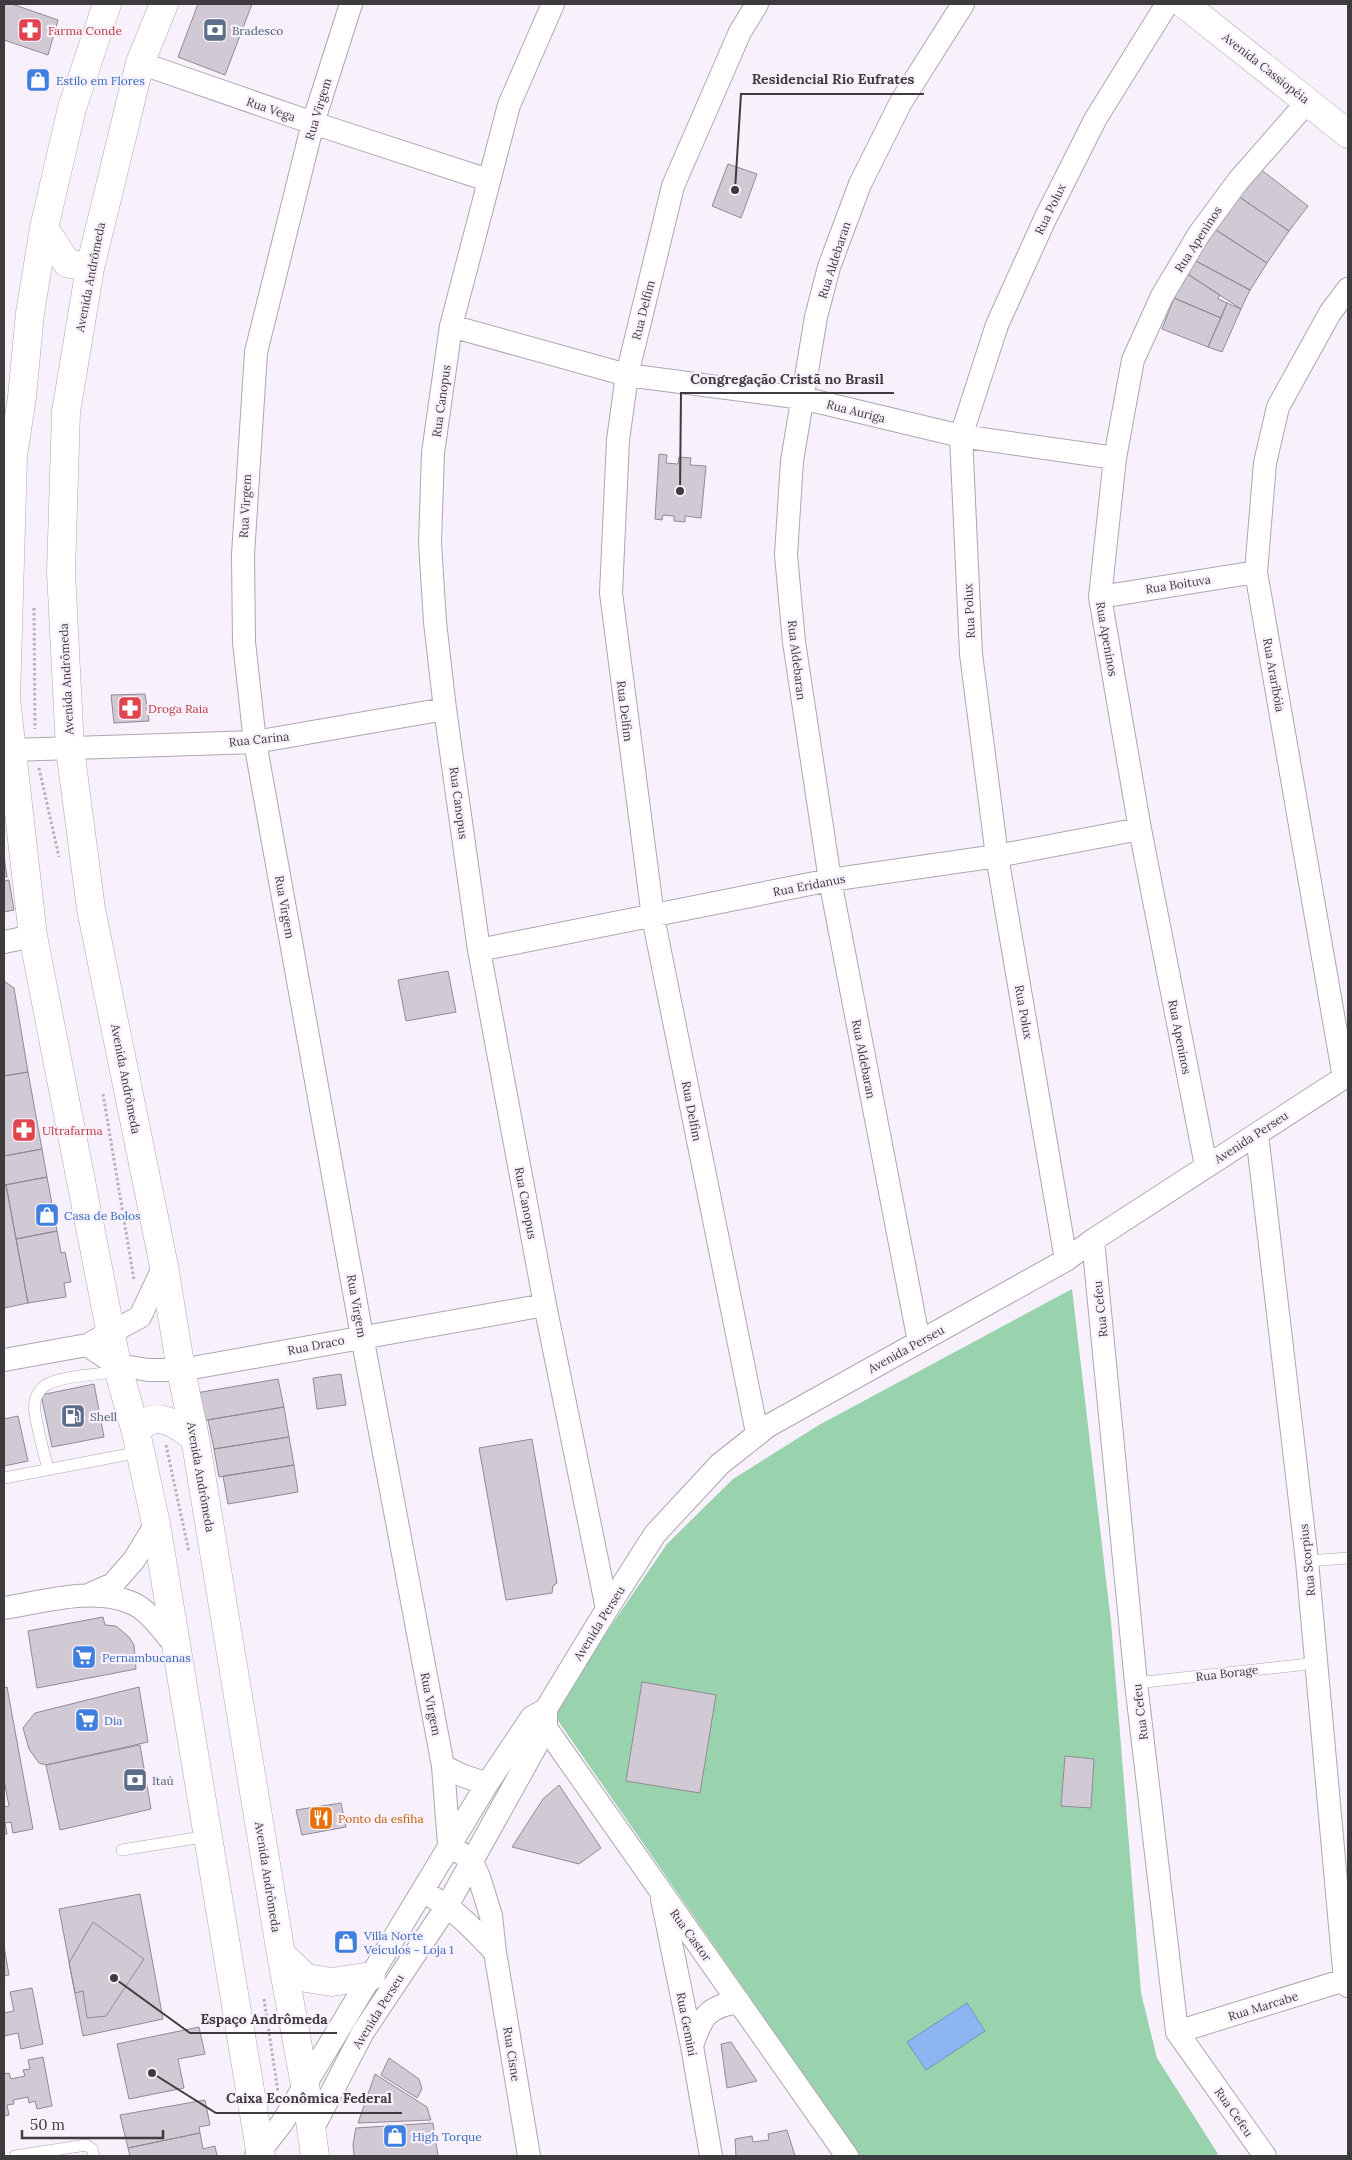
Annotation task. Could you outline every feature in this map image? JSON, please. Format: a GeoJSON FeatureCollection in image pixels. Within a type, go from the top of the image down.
{"type":"FeatureCollection","features":[{"type":"Feature","properties":{"kind":"main road"},"geometry":{"type":"LineString","coordinates":[[107,4],[72,108],[44,228],[30,313],[13,396],[6,690],[33,936],[99,1339],[118,1368],[138,1442],[156,1524],[259,2154]]}},
{"type":"Feature","properties":{"kind":"main road","name":"Avenida Andrômeda"},"geometry":{"type":"LineString","coordinates":[[164,4],[140,63],[90,268],[66,412],[60,572],[70,748],[92,908],[164,1266],[181,1370],[195,1438],[281,1954],[305,2085],[313,2144]]}},
{"type":"Feature","properties":{"kind":"main road","name":"Avenida Cassiopéia"},"geometry":{"type":"LineString","coordinates":[[1184,4],[1348,134]]}},
{"type":"Feature","properties":{"kind":"main road"},"geometry":{"type":"LineString","coordinates":[[44,228],[67,263],[90,268]]}},
{"type":"Feature","properties":{"kind":"main road"},"geometry":{"type":"LineString","coordinates":[[138,1442],[142,1424],[160,1419],[176,1423],[195,1438]]}},
{"type":"Feature","properties":{"kind":"main road"},"geometry":{"type":"LineString","coordinates":[[281,1954],[306,1978],[332,1982],[371,1976]]}},
{"type":"Feature","properties":{"kind":"street","name":"Rua Virgem"},"geometry":{"type":"LineString","coordinates":[[352,4],[312,123],[256,352],[242,555],[244,642],[255,742],[362,1336],[443,1766],[449,1846]]}},
{"type":"Feature","properties":{"kind":"street","name":"Rua Canopus"},"geometry":{"type":"LineString","coordinates":[[553,4],[509,105],[451,326],[433,453],[430,543],[435,622],[445,709],[479,950],[544,1305],[607,1609]]}},
{"type":"Feature","properties":{"kind":"street","name":"Rua Delfim"},"geometry":{"type":"LineString","coordinates":[[757,4],[740,32],[673,186],[627,375],[618,440],[611,593],[653,917],[757,1433]]}},
{"type":"Feature","properties":{"kind":"street","name":"Rua Aldebaran"},"geometry":{"type":"LineString","coordinates":[[919,1342],[830,880],[794,642],[786,555],[792,461],[816,317],[827,275],[860,184],[901,102],[963,4]]}},
{"type":"Feature","properties":{"kind":"street","name":"Rua Polux"},"geometry":{"type":"LineString","coordinates":[[1066,1260],[997,856],[971,654],[961,436],[997,325],[1045,219],[1096,118],[1167,4]]}},
{"type":"Feature","properties":{"kind":"street","name":"Rua Vega"},"geometry":{"type":"LineString","coordinates":[[140,63],[312,123],[488,180]]}},
{"type":"Feature","properties":{"kind":"street","name":"Rua Apeninos"},"geometry":{"type":"LineString","coordinates":[[1206,1166],[1140,829],[1100,597],[1115,458],[1133,360],[1162,296],[1198,234],[1238,181],[1308,101]]}},
{"type":"Feature","properties":{"kind":"street","name":"Rua Araribóia"},"geometry":{"type":"LineString","coordinates":[[1346,1076],[1256,572],[1265,463],[1278,407],[1330,313],[1348,288]]}},
{"type":"Feature","properties":{"kind":"street","name":"Rua Auriga"},"geometry":{"type":"LineString","coordinates":[[451,326],[627,375],[802,398],[961,436],[1115,458]]}},
{"type":"Feature","properties":{"kind":"street","name":"Rua Boituva"},"geometry":{"type":"LineString","coordinates":[[1100,597],[1256,572]]}},
{"type":"Feature","properties":{"kind":"street","name":"Rua Carina"},"geometry":{"type":"LineString","coordinates":[[12,750],[255,742],[445,709]]}},
{"type":"Feature","properties":{"kind":"street","name":"Rua Eridanus"},"geometry":{"type":"LineString","coordinates":[[479,950],[653,917],[830,880],[997,856],[1140,829]]}},
{"type":"Feature","properties":{"kind":"street"},"geometry":{"type":"LineString","coordinates":[[4,942],[33,936]]}},
{"type":"Feature","properties":{"kind":"street","name":"Avenida Perseu"},"geometry":{"type":"LineString","coordinates":[[313,2144],[362,2032],[447,1906],[541,1718],[655,1534],[720,1464],[757,1433],[1066,1260],[1093,1240],[1346,1076]]}},
{"type":"Feature","properties":{"kind":"street","name":"Rua Scorpius"},"geometry":{"type":"LineString","coordinates":[[1257,1134],[1318,1663],[1347,1982]]}},
{"type":"Feature","properties":{"kind":"street","name":"Rua Cefeu"},"geometry":{"type":"LineString","coordinates":[[1093,1240],[1136,1684],[1177,2032],[1265,2156]]}},
{"type":"Feature","properties":{"kind":"street"},"geometry":{"type":"LineString","coordinates":[[4,1360],[99,1339],[140,1317],[164,1266]]}},
{"type":"Feature","properties":{"kind":"street","name":"Rua Draco"},"geometry":{"type":"LineString","coordinates":[[118,1368],[181,1370],[362,1336],[544,1305]]}},
{"type":"Feature","properties":{"kind":"street"},"geometry":{"type":"LineString","coordinates":[[87,1595],[113,1584],[134,1560],[156,1524]]}},
{"type":"Feature","properties":{"kind":"street"},"geometry":{"type":"LineString","coordinates":[[4,1608],[87,1595],[108,1596],[133,1603],[147,1614],[176,1646]]}},
{"type":"Feature","properties":{"kind":"street","name":"Avenida Perseu"},"geometry":{"type":"LineString","coordinates":[[259,2154],[282,2123],[487,1784],[541,1718]]}},
{"type":"Feature","properties":{"kind":"street","name":"Rua Castor"},"geometry":{"type":"LineString","coordinates":[[541,1718],[660,1892],[846,2156]]}},
{"type":"Feature","properties":{"kind":"street"},"geometry":{"type":"LineString","coordinates":[[443,1766],[461,1775],[487,1784]]}},
{"type":"Feature","properties":{"kind":"street"},"geometry":{"type":"LineString","coordinates":[[449,1846],[471,1860]]}},
{"type":"Feature","properties":{"kind":"street","name":"Rua Cisne"},"geometry":{"type":"LineString","coordinates":[[471,1860],[479,1877],[491,1916],[495,1952],[529,2156]]}},
{"type":"Feature","properties":{"kind":"street"},"geometry":{"type":"LineString","coordinates":[[423,1892],[447,1906],[473,1928],[495,1952]]}},
{"type":"Feature","properties":{"kind":"street","name":"Rua Gemini"},"geometry":{"type":"LineString","coordinates":[[660,1892],[692,2046],[711,2156]]}},
{"type":"Feature","properties":{"kind":"street","name":"Rua Marcabe"},"geometry":{"type":"LineString","coordinates":[[1177,2032],[1347,1982]]}},
{"type":"Feature","properties":{"kind":"street"},"geometry":{"type":"LineString","coordinates":[[692,2046],[699,2023],[710,2011],[722,2004],[739,2002]]}},
{"type":"Feature","properties":{"kind":"lane"},"geometry":{"type":"LineString","coordinates":[[48,1470],[34,1401],[37,1394],[46,1385],[59,1380],[118,1368]]}},
{"type":"Feature","properties":{"kind":"lane"},"geometry":{"type":"LineString","coordinates":[[4,1478],[48,1470],[138,1442]]}},
{"type":"Feature","properties":{"kind":"lane"},"geometry":{"type":"LineString","coordinates":[[1307,1560],[1348,1558]]}},
{"type":"Feature","properties":{"kind":"lane","name":"Rua Borage"},"geometry":{"type":"LineString","coordinates":[[1136,1684],[1318,1663]]}},
{"type":"Feature","properties":{"kind":"lane"},"geometry":{"type":"LineString","coordinates":[[122,1850],[208,1836]]}},
{"type":"Feature","properties":{"kind":"lane"},"geometry":{"type":"LineString","coordinates":[[14,2156],[78,2145],[89,2147],[94,2156]]}},
{"type":"Feature","properties":{"kind":"green space"},"geometry":{"type":"Polygon","coordinates":[[[1072,1289],[1111,1622],[1141,1993],[1157,2058],[1218,2154],[1215,2156],[860,2156],[552,1712],[667,1544],[733,1479],[819,1425],[1072,1289]]]}},
{"type":"Feature","properties":{"kind":"water"},"geometry":{"type":"Polygon","coordinates":[[[967,2003],[985,2031],[926,2070],[907,2042],[967,2003]]]}},
{"type":"Feature","properties":{"kind":"building","name":"Farma Conde"},"geometry":{"type":"Polygon","coordinates":[[[4,4],[12,4],[58,20],[48,55],[4,40],[4,4]]]}},
{"type":"Feature","properties":{"kind":"building","name":"Bradesco"},"geometry":{"type":"Polygon","coordinates":[[[198,4],[252,4],[225,75],[178,57],[198,4]]]}},
{"type":"Feature","properties":{"kind":"building"},"geometry":{"type":"Polygon","coordinates":[[[728,164],[757,174],[741,218],[712,206],[728,164]]]}},
{"type":"Feature","properties":{"kind":"building"},"geometry":{"type":"Polygon","coordinates":[[[1259,168],[1308,206],[1289,231],[1238,196],[1259,168]]]}},
{"type":"Feature","properties":{"kind":"building"},"geometry":{"type":"Polygon","coordinates":[[[1238,196],[1289,231],[1267,263],[1213,228],[1238,196]]]}},
{"type":"Feature","properties":{"kind":"building"},"geometry":{"type":"Polygon","coordinates":[[[1213,228],[1267,263],[1250,290],[1194,260],[1213,228]]]}},
{"type":"Feature","properties":{"kind":"building"},"geometry":{"type":"Polygon","coordinates":[[[1194,260],[1250,290],[1241,309],[1186,273],[1194,260]]]}},
{"type":"Feature","properties":{"kind":"building"},"geometry":{"type":"Polygon","coordinates":[[[1186,273],[1220,295],[1218,299],[1227,303],[1221,318],[1174,298],[1186,273]]]}},
{"type":"Feature","properties":{"kind":"building"},"geometry":{"type":"Polygon","coordinates":[[[1174,298],[1221,318],[1208,347],[1162,329],[1174,298]]]}},
{"type":"Feature","properties":{"kind":"building"},"geometry":{"type":"Polygon","coordinates":[[[1227,303],[1241,309],[1222,352],[1208,347],[1227,303]]]}},
{"type":"Feature","properties":{"kind":"building"},"geometry":{"type":"Polygon","coordinates":[[[659,454],[667,455],[666,463],[678,464],[679,457],[691,458],[690,465],[706,466],[701,518],[685,516],[685,522],[674,521],[674,516],[663,515],[662,520],[655,519],[659,454]]]}},
{"type":"Feature","properties":{"kind":"building","name":"Droga Raia"},"geometry":{"type":"Polygon","coordinates":[[[145,694],[149,721],[114,723],[111,695],[145,694]]]}},
{"type":"Feature","properties":{"kind":"building"},"geometry":{"type":"Polygon","coordinates":[[[4,856],[7,877],[4,877],[4,856]]]}},
{"type":"Feature","properties":{"kind":"building"},"geometry":{"type":"Polygon","coordinates":[[[9,880],[14,910],[4,912],[4,881],[9,880]]]}},
{"type":"Feature","properties":{"kind":"building"},"geometry":{"type":"Polygon","coordinates":[[[448,971],[456,1012],[406,1021],[398,980],[448,971]]]}},
{"type":"Feature","properties":{"kind":"building"},"geometry":{"type":"Polygon","coordinates":[[[4,981],[14,988],[28,1072],[4,1076],[4,981]]]}},
{"type":"Feature","properties":{"kind":"building"},"geometry":{"type":"Polygon","coordinates":[[[28,1072],[42,1149],[4,1156],[4,1076],[28,1072]]]}},
{"type":"Feature","properties":{"kind":"building"},"geometry":{"type":"Polygon","coordinates":[[[42,1149],[47,1177],[4,1185],[4,1156],[42,1149]]]}},
{"type":"Feature","properties":{"kind":"building"},"geometry":{"type":"Polygon","coordinates":[[[47,1177],[57,1231],[16,1239],[6,1185],[47,1177]]]}},
{"type":"Feature","properties":{"kind":"building"},"geometry":{"type":"Polygon","coordinates":[[[4,1185],[6,1185],[28,1303],[4,1308],[4,1185]]]}},
{"type":"Feature","properties":{"kind":"building"},"geometry":{"type":"Polygon","coordinates":[[[57,1231],[61,1253],[65,1252],[71,1282],[64,1283],[66,1297],[28,1303],[16,1239],[57,1231]]]}},
{"type":"Feature","properties":{"kind":"building"},"geometry":{"type":"Polygon","coordinates":[[[341,1374],[346,1405],[317,1409],[313,1378],[341,1374]]]}},
{"type":"Feature","properties":{"kind":"building"},"geometry":{"type":"Polygon","coordinates":[[[278,1379],[284,1407],[201,1421],[196,1393],[278,1379]]]}},
{"type":"Feature","properties":{"kind":"building","name":"Shell"},"geometry":{"type":"Polygon","coordinates":[[[94,1384],[104,1437],[52,1447],[41,1395],[94,1384]]]}},
{"type":"Feature","properties":{"kind":"building"},"geometry":{"type":"Polygon","coordinates":[[[284,1407],[289,1437],[214,1449],[208,1420],[284,1407]]]}},
{"type":"Feature","properties":{"kind":"building"},"geometry":{"type":"Polygon","coordinates":[[[18,1416],[28,1461],[4,1466],[4,1419],[18,1416]]]}},
{"type":"Feature","properties":{"kind":"building"},"geometry":{"type":"Polygon","coordinates":[[[289,1437],[294,1465],[219,1477],[214,1449],[289,1437]]]}},
{"type":"Feature","properties":{"kind":"building"},"geometry":{"type":"Polygon","coordinates":[[[532,1439],[557,1583],[553,1586],[552,1593],[506,1600],[479,1448],[532,1439]]]}},
{"type":"Feature","properties":{"kind":"building"},"geometry":{"type":"Polygon","coordinates":[[[294,1465],[298,1492],[228,1504],[223,1476],[294,1465]]]}},
{"type":"Feature","properties":{"kind":"building","name":"Pernambucanas"},"geometry":{"type":"Polygon","coordinates":[[[103,1617],[105,1625],[116,1626],[129,1637],[134,1645],[136,1669],[37,1688],[28,1631],[103,1617]]]}},
{"type":"Feature","properties":{"kind":"building"},"geometry":{"type":"Polygon","coordinates":[[[642,1682],[716,1695],[700,1793],[626,1781],[642,1682]]]}},
{"type":"Feature","properties":{"kind":"building"},"geometry":{"type":"Polygon","coordinates":[[[7,1687],[33,1829],[13,1833],[11,1822],[5,1823],[7,1834],[4,1834],[4,1807],[9,1806],[4,1780],[4,1688],[7,1687]]]}},
{"type":"Feature","properties":{"kind":"building","name":"Dia"},"geometry":{"type":"Polygon","coordinates":[[[139,1687],[148,1742],[46,1765],[39,1763],[29,1749],[23,1728],[35,1713],[139,1687]]]}},
{"type":"Feature","properties":{"kind":"building"},"geometry":{"type":"Polygon","coordinates":[[[140,1745],[151,1809],[60,1830],[46,1765],[140,1745]]]}},
{"type":"Feature","properties":{"kind":"building"},"geometry":{"type":"Polygon","coordinates":[[[1065,1756],[1094,1759],[1091,1808],[1061,1806],[1065,1756]]]}},
{"type":"Feature","properties":{"kind":"building"},"geometry":{"type":"Polygon","coordinates":[[[559,1785],[601,1848],[579,1864],[512,1847],[543,1799],[559,1785]]]}},
{"type":"Feature","properties":{"kind":"building","name":"Ponto da esfiha"},"geometry":{"type":"Polygon","coordinates":[[[341,1803],[346,1827],[302,1835],[296,1810],[341,1803]]]}},
{"type":"Feature","properties":{"kind":"building"},"geometry":{"type":"Polygon","coordinates":[[[140,1894],[163,2019],[83,2036],[59,1909],[140,1894]]]}},
{"type":"Feature","properties":{"kind":"building"},"geometry":{"type":"Polygon","coordinates":[[[93,1922],[144,1959],[106,2016],[87,2018],[83,1991],[75,1993],[69,1963],[93,1922]]]}},
{"type":"Feature","properties":{"kind":"building"},"geometry":{"type":"Polygon","coordinates":[[[4,1946],[9,1975],[4,1976],[4,1946]]]}},
{"type":"Feature","properties":{"kind":"building"},"geometry":{"type":"Polygon","coordinates":[[[32,1988],[43,2044],[21,2049],[18,2033],[4,2036],[4,2013],[14,2011],[10,1992],[32,1988]]]}},
{"type":"Feature","properties":{"kind":"building"},"geometry":{"type":"Polygon","coordinates":[[[199,2027],[205,2054],[178,2059],[184,2088],[129,2099],[117,2044],[199,2027]]]}},
{"type":"Feature","properties":{"kind":"building"},"geometry":{"type":"Polygon","coordinates":[[[731,2042],[757,2081],[727,2088],[721,2044],[731,2042]]]}},
{"type":"Feature","properties":{"kind":"building"},"geometry":{"type":"Polygon","coordinates":[[[43,2057],[52,2106],[37,2109],[35,2101],[29,2103],[28,2097],[13,2100],[14,2104],[7,2105],[9,2115],[4,2116],[4,2074],[9,2073],[11,2079],[25,2076],[23,2070],[30,2069],[28,2060],[43,2057]]]}},
{"type":"Feature","properties":{"kind":"building"},"geometry":{"type":"Polygon","coordinates":[[[389,2058],[419,2079],[422,2089],[417,2098],[381,2075],[389,2058]]]}},
{"type":"Feature","properties":{"kind":"building"},"geometry":{"type":"Polygon","coordinates":[[[375,2074],[427,2107],[431,2120],[358,2123],[375,2074]]]}},
{"type":"Feature","properties":{"kind":"building"},"geometry":{"type":"Polygon","coordinates":[[[205,2100],[210,2125],[199,2127],[200,2133],[128,2148],[120,2115],[205,2100]]]}},
{"type":"Feature","properties":{"kind":"building","name":"High Torque"},"geometry":{"type":"Polygon","coordinates":[[[433,2123],[438,2156],[354,2156],[353,2144],[356,2128],[433,2123]]]}},
{"type":"Feature","properties":{"kind":"building"},"geometry":{"type":"Polygon","coordinates":[[[787,2130],[795,2156],[736,2156],[735,2139],[752,2136],[753,2142],[769,2140],[768,2134],[787,2130]]]}},
{"type":"Feature","properties":{"kind":"building"},"geometry":{"type":"Polygon","coordinates":[[[200,2133],[203,2149],[215,2146],[217,2156],[130,2156],[128,2148],[200,2133]]]}},
{"type":"Feature","properties":{"kind":"place","name":"Farma Conde"},"geometry":{"type":"Point","coordinates":[30,30]}},
{"type":"Feature","properties":{"kind":"place","name":"Bradesco"},"geometry":{"type":"Point","coordinates":[215,30]}},
{"type":"Feature","properties":{"kind":"place","name":"Estilo em Flores"},"geometry":{"type":"Point","coordinates":[38,80]}},
{"type":"Feature","properties":{"kind":"place","name":"Residencial Rio Eufrates"},"geometry":{"type":"Point","coordinates":[735,190]}},
{"type":"Feature","properties":{"kind":"place","name":"Congregação Cristã no Brasil"},"geometry":{"type":"Point","coordinates":[680,491]}},
{"type":"Feature","properties":{"kind":"place","name":"Droga Raia"},"geometry":{"type":"Point","coordinates":[130,708]}},
{"type":"Feature","properties":{"kind":"place","name":"Ultrafarma"},"geometry":{"type":"Point","coordinates":[24,1130]}},
{"type":"Feature","properties":{"kind":"place","name":"Casa de Bolos"},"geometry":{"type":"Point","coordinates":[47,1215]}},
{"type":"Feature","properties":{"kind":"place","name":"Shell"},"geometry":{"type":"Point","coordinates":[73,1416]}},
{"type":"Feature","properties":{"kind":"place","name":"Pernambucanas"},"geometry":{"type":"Point","coordinates":[84,1657]}},
{"type":"Feature","properties":{"kind":"place","name":"Dia"},"geometry":{"type":"Point","coordinates":[87,1720]}},
{"type":"Feature","properties":{"kind":"place","name":"Itaú"},"geometry":{"type":"Point","coordinates":[135,1780]}},
{"type":"Feature","properties":{"kind":"place","name":"Ponto da esfiha"},"geometry":{"type":"Point","coordinates":[321,1818]}},
{"type":"Feature","properties":{"kind":"place","name":"Villa Norte Veículos - Loja 1"},"geometry":{"type":"Point","coordinates":[346,1942]}},
{"type":"Feature","properties":{"kind":"place","name":"Espaço Andrômeda"},"geometry":{"type":"Point","coordinates":[114,1978]}},
{"type":"Feature","properties":{"kind":"place","name":"Caixa Econômica Federal"},"geometry":{"type":"Point","coordinates":[152,2073]}},
{"type":"Feature","properties":{"kind":"place","name":"High Torque"},"geometry":{"type":"Point","coordinates":[395,2136]}}]}
